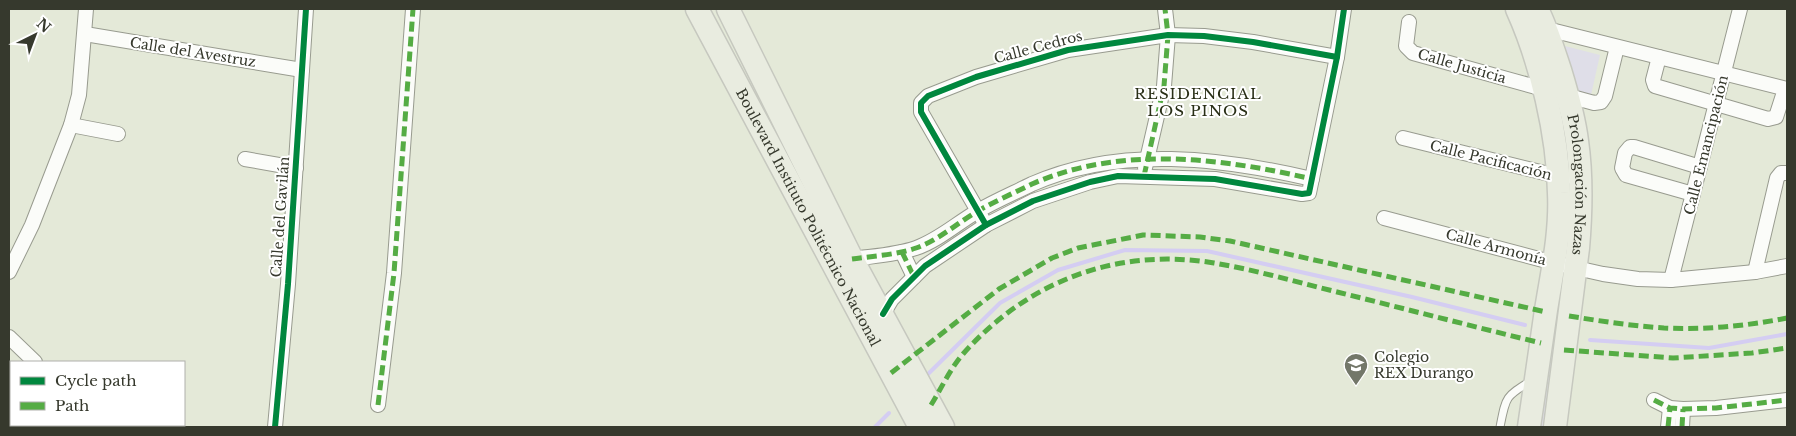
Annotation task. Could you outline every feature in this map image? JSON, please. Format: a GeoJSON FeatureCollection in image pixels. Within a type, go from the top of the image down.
{"type":"FeatureCollection","features":[{"type":"Feature","properties":{"kind":"main road","name":"Boulevard Instituto Politécnico Nacional"},"geometry":{"type":"LineString","coordinates":[[697,9],[843,261],[883,314],[943,427]]}},
{"type":"Feature","properties":{"kind":"main road","name":"Boulevard Instituto Politécnico Nacional"},"geometry":{"type":"LineString","coordinates":[[728,9],[920,427]]}},
{"type":"Feature","properties":{"kind":"main road","name":"Prolongación Nazas"},"geometry":{"type":"LineString","coordinates":[[1517,9],[1526,29],[1544,89],[1580,223],[1555,427]]}},
{"type":"Feature","properties":{"kind":"main road","name":"Prolongación Nazas"},"geometry":{"type":"LineString","coordinates":[[1529,427],[1554,263],[1558,222],[1578,142],[1568,96],[1547,29],[1537,9]]}},
{"type":"Feature","properties":{"kind":"street"},"geometry":{"type":"LineString","coordinates":[[9,272],[32,225],[71,125],[79,95],[86,9]]}},
{"type":"Feature","properties":{"kind":"street","name":"Calle del Gavilán"},"geometry":{"type":"LineString","coordinates":[[275,427],[296,168],[306,9]]}},
{"type":"Feature","properties":{"kind":"street"},"geometry":{"type":"LineString","coordinates":[[378,405],[394,273],[412,9]]}},
{"type":"Feature","properties":{"kind":"street"},"geometry":{"type":"LineString","coordinates":[[1144,176],[1146,160],[1164,86],[1168,35],[1165,9]]}},
{"type":"Feature","properties":{"kind":"street"},"geometry":{"type":"LineString","coordinates":[[883,314],[892,299],[925,266],[943,252],[986,225],[1033,201],[1064,189],[1118,176],[1144,176],[1215,179],[1306,194],[1310,190],[1337,57],[1344,9]]}},
{"type":"Feature","properties":{"kind":"street","name":"Calle Emancipación"},"geometry":{"type":"LineString","coordinates":[[1671,280],[1740,9]]}},
{"type":"Feature","properties":{"kind":"street","name":"Calle Justicia"},"geometry":{"type":"LineString","coordinates":[[1409,22],[1406,46],[1412,53],[1594,103],[1604,100],[1617,47]]}},
{"type":"Feature","properties":{"kind":"street"},"geometry":{"type":"LineString","coordinates":[[1547,29],[1724,73],[1786,89],[1778,113],[1772,119],[1655,86],[1653,80],[1659,57]]}},
{"type":"Feature","properties":{"kind":"street","name":"Calle del Avestruz"},"geometry":{"type":"LineString","coordinates":[[85,34],[302,70]]}},
{"type":"Feature","properties":{"kind":"street","name":"Calle Cedros"},"geometry":{"type":"LineString","coordinates":[[986,225],[921,112],[920,103],[924,98],[976,77],[1068,50],[1168,35],[1204,36],[1253,42],[1337,57]]}},
{"type":"Feature","properties":{"kind":"street"},"geometry":{"type":"LineString","coordinates":[[71,125],[118,134]]}},
{"type":"Feature","properties":{"kind":"street","name":"Calle Pacificación"},"geometry":{"type":"LineString","coordinates":[[1403,138],[1569,179]]}},
{"type":"Feature","properties":{"kind":"street"},"geometry":{"type":"LineString","coordinates":[[1693,194],[1626,174],[1622,168],[1625,153],[1630,147],[1634,147],[1700,167]]}},
{"type":"Feature","properties":{"kind":"street"},"geometry":{"type":"LineString","coordinates":[[245,159],[296,168]]}},
{"type":"Feature","properties":{"kind":"street"},"geometry":{"type":"LineString","coordinates":[[843,261],[917,248],[937,238],[978,212],[1034,184],[1063,173],[1123,160],[1204,160],[1236,164],[1312,179]]}},
{"type":"Feature","properties":{"kind":"street"},"geometry":{"type":"LineString","coordinates":[[1755,272],[1777,178],[1781,173],[1787,173]]}},
{"type":"Feature","properties":{"kind":"street","name":"Calle Armonía"},"geometry":{"type":"LineString","coordinates":[[1384,218],[1554,263],[1638,279],[1671,280],[1755,272],[1787,266]]}},
{"type":"Feature","properties":{"kind":"street"},"geometry":{"type":"LineString","coordinates":[[937,238],[943,252]]}},
{"type":"Feature","properties":{"kind":"street"},"geometry":{"type":"LineString","coordinates":[[902,252],[914,277]]}},
{"type":"Feature","properties":{"kind":"street"},"geometry":{"type":"LineString","coordinates":[[9,337],[34,361]]}},
{"type":"Feature","properties":{"kind":"street"},"geometry":{"type":"LineString","coordinates":[[1654,400],[1677,409],[1716,408],[1787,400]]}},
{"type":"Feature","properties":{"kind":"street"},"geometry":{"type":"LineString","coordinates":[[1668,427],[1677,409]]}},
{"type":"Feature","properties":{"kind":"street"},"geometry":{"type":"LineString","coordinates":[[1677,409],[1682,427]]}},
{"type":"Feature","properties":{"kind":"lane"},"geometry":{"type":"LineString","coordinates":[[1500,427],[1505,404],[1510,394],[1536,377]]}},
{"type":"Feature","properties":{"kind":"shaded area"},"geometry":{"type":"Polygon","coordinates":[[[1557,44],[1600,55],[1591,95],[1568,89],[1557,44]]]}},
{"type":"Feature","properties":{"kind":"shaded area"},"geometry":{"type":"Polygon","coordinates":[[[1560,274],[1566,274],[1544,427],[1537,427],[1560,274]]]}},
{"type":"Feature","properties":{"kind":"waterway"},"geometry":{"type":"LineString","coordinates":[[925,377],[1000,303],[1058,270],[1125,250],[1207,251],[1412,297],[1525,325]]}},
{"type":"Feature","properties":{"kind":"waterway"},"geometry":{"type":"LineString","coordinates":[[1590,340],[1709,348],[1787,334]]}},
{"type":"Feature","properties":{"kind":"waterway"},"geometry":{"type":"LineString","coordinates":[[875,427],[889,413]]}},
{"type":"Feature","properties":{"kind":"marked path"},"geometry":{"type":"LineString","coordinates":[[378,405],[394,273],[413,9]]}},
{"type":"Feature","properties":{"kind":"marked path"},"geometry":{"type":"LineString","coordinates":[[1144,176],[1164,86],[1168,35],[1165,9]]}},
{"type":"Feature","properties":{"kind":"marked path"},"geometry":{"type":"LineString","coordinates":[[852,259],[892,254],[924,245],[984,207],[1032,184],[1066,172],[1100,164],[1171,159],[1207,161],[1243,165],[1312,179]]}},
{"type":"Feature","properties":{"kind":"marked path"},"geometry":{"type":"LineString","coordinates":[[891,373],[999,289],[1052,258],[1078,248],[1143,235],[1200,237],[1230,241],[1546,312]]}},
{"type":"Feature","properties":{"kind":"marked path"},"geometry":{"type":"LineString","coordinates":[[902,252],[914,277]]}},
{"type":"Feature","properties":{"kind":"marked path"},"geometry":{"type":"LineString","coordinates":[[931,405],[963,354],[988,328],[1016,307],[1045,289],[1076,275],[1109,266],[1143,260],[1178,259],[1241,268],[1541,343]]}},
{"type":"Feature","properties":{"kind":"marked path"},"geometry":{"type":"LineString","coordinates":[[1569,316],[1628,325],[1679,328],[1726,327],[1787,318]]}},
{"type":"Feature","properties":{"kind":"marked path"},"geometry":{"type":"LineString","coordinates":[[1564,350],[1673,358],[1752,353],[1787,348]]}},
{"type":"Feature","properties":{"kind":"marked path"},"geometry":{"type":"LineString","coordinates":[[1654,400],[1670,408],[1683,409],[1716,408],[1787,400]]}},
{"type":"Feature","properties":{"kind":"marked path"},"geometry":{"type":"LineString","coordinates":[[1668,427],[1670,408]]}},
{"type":"Feature","properties":{"kind":"marked path"},"geometry":{"type":"LineString","coordinates":[[1682,427],[1683,409]]}},
{"type":"Feature","properties":{"kind":"cycle path"},"geometry":{"type":"LineString","coordinates":[[275,427],[288,284],[306,9]]}},
{"type":"Feature","properties":{"kind":"cycle path"},"geometry":{"type":"LineString","coordinates":[[883,314],[892,299],[925,266],[986,225],[1033,201],[1090,182],[1118,176],[1215,179],[1302,194],[1309,193],[1337,57],[1344,9]]}},
{"type":"Feature","properties":{"kind":"cycle path"},"geometry":{"type":"LineString","coordinates":[[986,225],[921,112],[921,103],[928,96],[976,77],[1068,50],[1168,35],[1204,36],[1253,42],[1337,57]]}},
{"type":"Feature","properties":{"kind":"place","name":"Colegio REX Durango"},"geometry":{"type":"Point","coordinates":[1356,386]}},
{"type":"Feature","properties":{"kind":"district","name":"RESIDENCIAL LOS PINOS"},"geometry":{"type":"Point","coordinates":[1198,102]}}]}
